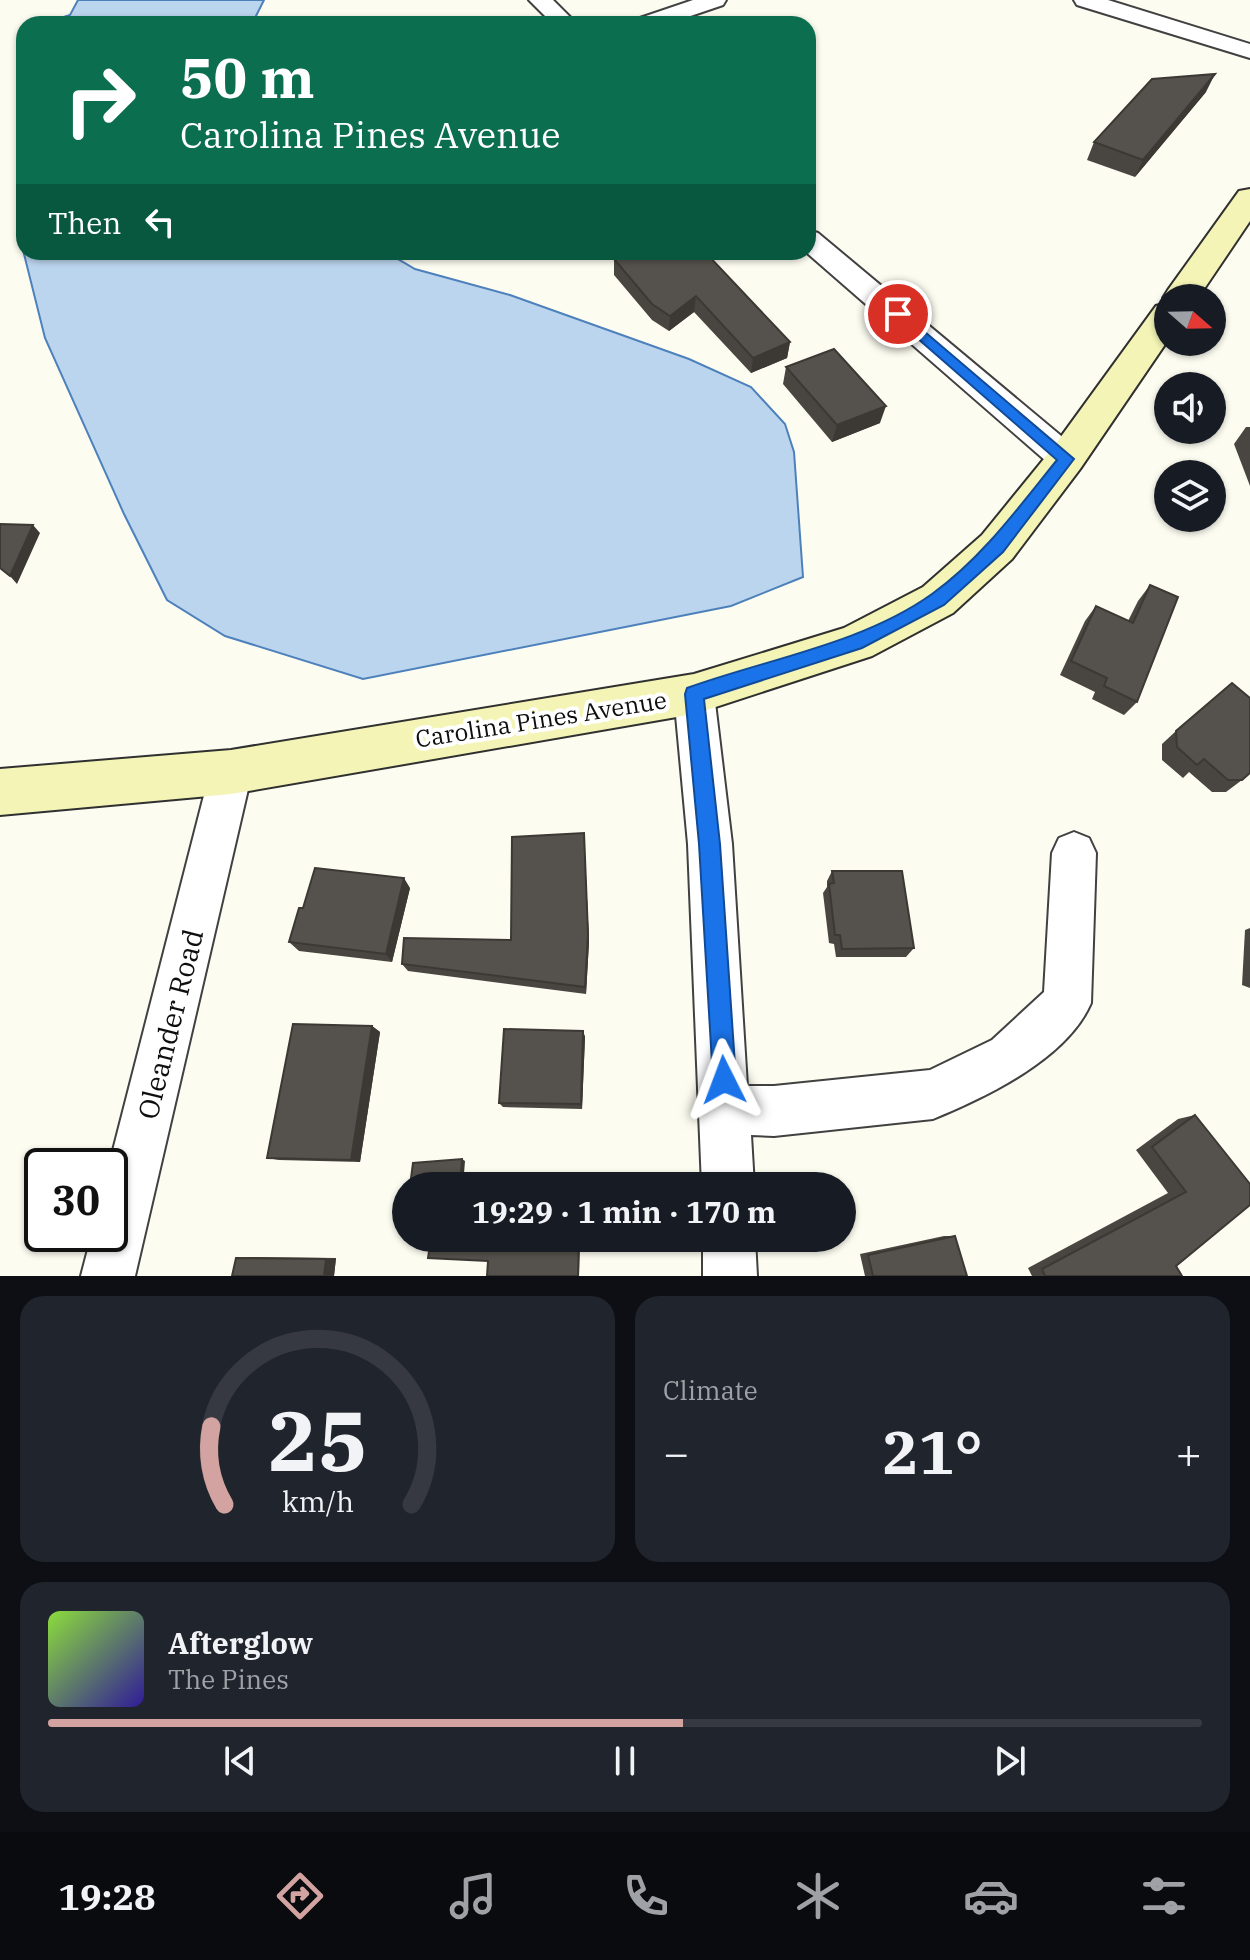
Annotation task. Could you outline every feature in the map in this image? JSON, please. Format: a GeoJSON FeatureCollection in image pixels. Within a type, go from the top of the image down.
{"type":"FeatureCollection","features":[{"type":"Feature","properties":{"kind":"street"},"geometry":{"type":"LineString","coordinates":[[540,0],[557,16]]}},
{"type":"Feature","properties":{"kind":"street"},"geometry":{"type":"LineString","coordinates":[[668,16],[715,0]]}},
{"type":"Feature","properties":{"kind":"street"},"geometry":{"type":"LineString","coordinates":[[1085,0],[1250,51]]}},
{"type":"Feature","properties":{"kind":"street"},"geometry":{"type":"LineString","coordinates":[[1190,284],[1250,198]]}},
{"type":"Feature","properties":{"kind":"street"},"geometry":{"type":"LineString","coordinates":[[816,246],[1066,459]]}},
{"type":"Feature","properties":{"kind":"street","name":"Carolina Pines Avenue"},"geometry":{"type":"LineString","coordinates":[[0,792],[231,772],[694,694],[856,643],[938,600],[997,547],[1066,459],[1154,334]]}},
{"type":"Feature","properties":{"kind":"street"},"geometry":{"type":"LineString","coordinates":[[694,694],[710,844],[728,1172]]}},
{"type":"Feature","properties":{"kind":"street","name":"Oleander Road"},"geometry":{"type":"LineString","coordinates":[[108,1276],[231,772]]}},
{"type":"Feature","properties":{"kind":"street"},"geometry":{"type":"LineString","coordinates":[[726,1110],[774,1111],[933,1094],[1009,1057],[1067,1003],[1074,853]]}},
{"type":"Feature","properties":{"kind":"street"},"geometry":{"type":"LineString","coordinates":[[729,1252],[730,1276]]}},
{"type":"Feature","properties":{"kind":"water"},"geometry":{"type":"Polygon","coordinates":[[[78,0],[264,0],[256,16],[67,16],[78,0]]]}},
{"type":"Feature","properties":{"kind":"water"},"geometry":{"type":"Polygon","coordinates":[[[26,260],[400,260],[415,269],[510,295],[689,359],[751,387],[785,424],[794,452],[803,577],[731,606],[363,679],[225,636],[167,600],[124,514],[45,338],[26,260]]]}},
{"type":"Feature","properties":{"kind":"building"},"geometry":{"type":"Polygon","coordinates":[[[1215,74],[1143,160],[1094,142],[1152,79],[1215,74]]]}},
{"type":"Feature","properties":{"kind":"building"},"geometry":{"type":"Polygon","coordinates":[[[615,260],[713,260],[790,342],[753,358],[696,296],[670,316],[652,304],[615,260]]]}},
{"type":"Feature","properties":{"kind":"building"},"geometry":{"type":"Polygon","coordinates":[[[834,349],[886,406],[837,425],[786,367],[834,349]]]}},
{"type":"Feature","properties":{"kind":"building"},"geometry":{"type":"Polygon","coordinates":[[[0,524],[33,525],[10,576],[0,568],[0,524]]]}},
{"type":"Feature","properties":{"kind":"building"},"geometry":{"type":"Polygon","coordinates":[[[1150,585],[1178,597],[1137,702],[1104,686],[1107,678],[1071,661],[1096,606],[1133,623],[1150,585]]]}},
{"type":"Feature","properties":{"kind":"building"},"geometry":{"type":"Polygon","coordinates":[[[1232,683],[1250,698],[1250,773],[1242,780],[1228,780],[1204,759],[1197,765],[1177,747],[1176,731],[1232,683]]]}},
{"type":"Feature","properties":{"kind":"building"},"geometry":{"type":"Polygon","coordinates":[[[584,833],[588,934],[585,987],[402,964],[404,938],[511,940],[512,837],[584,833]]]}},
{"type":"Feature","properties":{"kind":"building"},"geometry":{"type":"Polygon","coordinates":[[[315,868],[404,878],[386,954],[289,942],[315,868]]]}},
{"type":"Feature","properties":{"kind":"building"},"geometry":{"type":"Polygon","coordinates":[[[832,871],[902,871],[914,948],[842,949],[840,935],[835,935],[829,884],[834,883],[832,871]]]}},
{"type":"Feature","properties":{"kind":"building"},"geometry":{"type":"Polygon","coordinates":[[[293,1024],[372,1026],[351,1160],[267,1158],[293,1024]]]}},
{"type":"Feature","properties":{"kind":"building"},"geometry":{"type":"Polygon","coordinates":[[[504,1029],[583,1031],[581,1104],[499,1103],[504,1029]]]}},
{"type":"Feature","properties":{"kind":"building"},"geometry":{"type":"Polygon","coordinates":[[[1195,1115],[1250,1184],[1250,1205],[1176,1266],[1182,1276],[1045,1276],[1042,1269],[1186,1192],[1152,1147],[1195,1115]]]}},
{"type":"Feature","properties":{"kind":"building"},"geometry":{"type":"Polygon","coordinates":[[[462,1159],[461,1172],[412,1172],[413,1163],[462,1159]]]}},
{"type":"Feature","properties":{"kind":"building"},"geometry":{"type":"Polygon","coordinates":[[[955,1236],[967,1276],[873,1276],[868,1255],[955,1236]]]}},
{"type":"Feature","properties":{"kind":"building"},"geometry":{"type":"Polygon","coordinates":[[[429,1252],[579,1252],[578,1276],[487,1276],[488,1261],[428,1258],[429,1252]]]}},
{"type":"Feature","properties":{"kind":"building"},"geometry":{"type":"Polygon","coordinates":[[[236,1258],[326,1259],[324,1276],[232,1276],[236,1258]]]}},
{"type":"Feature","properties":{"kind":"route"},"geometry":{"type":"LineString","coordinates":[[724,1080],[710,844],[694,694],[856,643],[938,600],[997,547],[1066,459],[898,314]]}}]}
